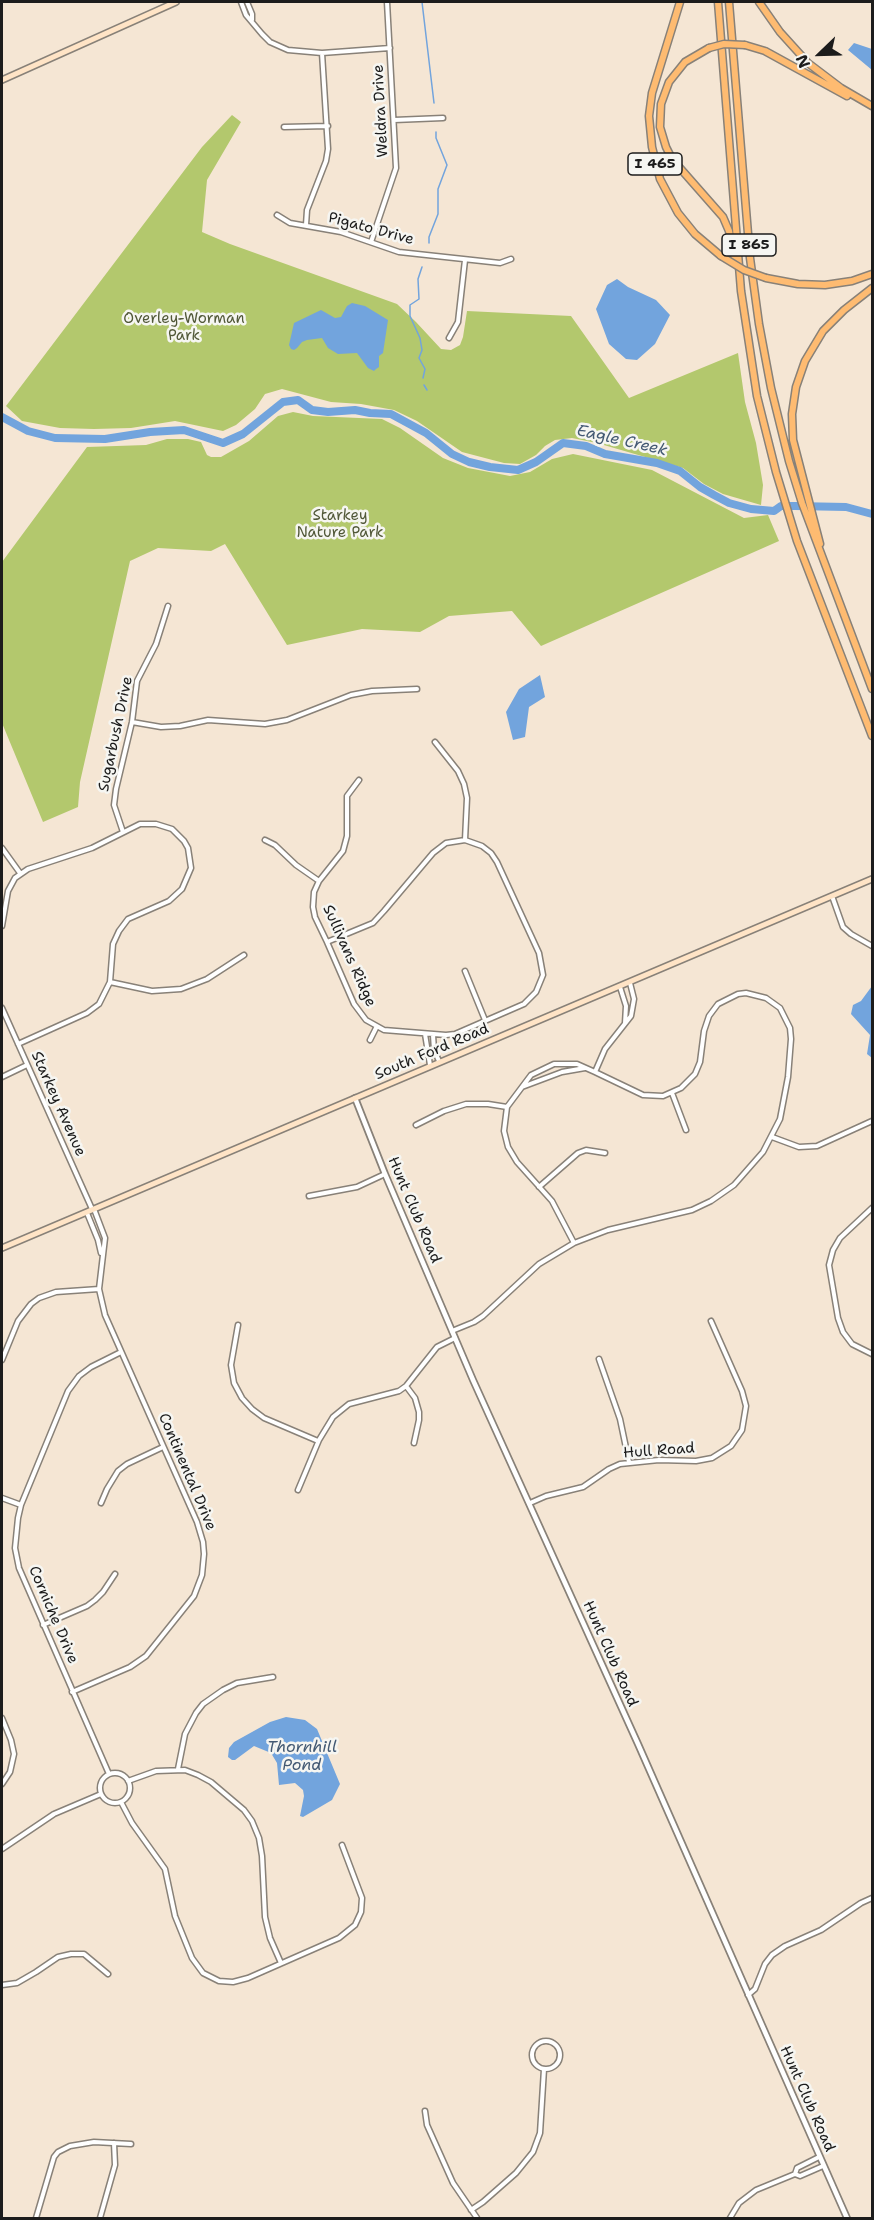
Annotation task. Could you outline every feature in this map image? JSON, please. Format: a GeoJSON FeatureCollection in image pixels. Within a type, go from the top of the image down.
{"type":"FeatureCollection","features":[{"type":"Feature","properties":{"kind":"highway","name":"I 465"},"geometry":{"type":"LineString","coordinates":[[680,2],[652,93],[649,116],[652,147],[660,179],[678,213],[700,239],[721,256],[735,266],[766,278],[790,284],[825,285],[852,281],[873,274]]}},
{"type":"Feature","properties":{"kind":"highway","name":"I 865"},"geometry":{"type":"LineString","coordinates":[[718,2],[741,291],[758,396],[779,483],[797,541],[873,736]]}},
{"type":"Feature","properties":{"kind":"highway","name":"I 865"},"geometry":{"type":"LineString","coordinates":[[729,2],[756,305],[776,411],[799,484]]}},
{"type":"Feature","properties":{"kind":"highway"},"geometry":{"type":"LineString","coordinates":[[759,2],[780,32],[808,63],[841,88],[873,106]]}},
{"type":"Feature","properties":{"kind":"highway"},"geometry":{"type":"LineString","coordinates":[[741,291],[726,223],[717,208],[672,159],[663,140],[660,127],[661,104],[669,82],[688,59],[709,48],[729,44],[745,45],[765,51],[849,97],[873,106]]}},
{"type":"Feature","properties":{"kind":"highway"},"geometry":{"type":"LineString","coordinates":[[873,288],[844,310],[823,331],[809,352],[798,378],[792,407],[792,431],[799,484],[828,574],[873,689]]}},
{"type":"Feature","properties":{"kind":"main road"},"geometry":{"type":"LineString","coordinates":[[2,80],[176,2]]}},
{"type":"Feature","properties":{"kind":"main road","name":"South Ford Road"},"geometry":{"type":"LineString","coordinates":[[2,1248],[873,879]]}},
{"type":"Feature","properties":{"kind":"street"},"geometry":{"type":"LineString","coordinates":[[240,2],[246,15],[262,34],[280,47],[294,51],[322,52],[390,48]]}},
{"type":"Feature","properties":{"kind":"street"},"geometry":{"type":"LineString","coordinates":[[247,2],[252,21]]}},
{"type":"Feature","properties":{"kind":"street","name":"Weldra Drive"},"geometry":{"type":"LineString","coordinates":[[371,242],[396,168],[387,2]]}},
{"type":"Feature","properties":{"kind":"street"},"geometry":{"type":"LineString","coordinates":[[306,225],[307,210],[326,161],[328,149],[322,52]]}},
{"type":"Feature","properties":{"kind":"street"},"geometry":{"type":"LineString","coordinates":[[394,120],[443,118]]}},
{"type":"Feature","properties":{"kind":"street"},"geometry":{"type":"LineString","coordinates":[[284,127],[328,126]]}},
{"type":"Feature","properties":{"kind":"street","name":"Pigato Drive"},"geometry":{"type":"LineString","coordinates":[[277,215],[291,223],[341,232],[399,252],[500,263],[511,259]]}},
{"type":"Feature","properties":{"kind":"street"},"geometry":{"type":"LineString","coordinates":[[449,338],[458,322],[465,260]]}},
{"type":"Feature","properties":{"kind":"street","name":"Sugarbush Drive"},"geometry":{"type":"LineString","coordinates":[[123,832],[116,813],[114,797],[132,722],[137,681],[156,644],[168,606]]}},
{"type":"Feature","properties":{"kind":"street"},"geometry":{"type":"LineString","coordinates":[[132,722],[161,727],[180,726],[208,720],[265,724],[287,720],[351,695],[382,690],[417,689]]}},
{"type":"Feature","properties":{"kind":"street"},"geometry":{"type":"LineString","coordinates":[[327,942],[373,922],[433,853],[446,843],[465,840],[467,798],[464,784],[458,771],[435,742]]}},
{"type":"Feature","properties":{"kind":"street"},"geometry":{"type":"LineString","coordinates":[[265,840],[275,845],[296,865],[319,881],[344,851],[347,836],[348,796],[359,780]]}},
{"type":"Feature","properties":{"kind":"street"},"geometry":{"type":"LineString","coordinates":[[2,926],[8,891],[20,873],[38,865],[92,848],[140,824],[148,823],[172,829],[184,840],[188,848],[191,868],[189,878],[176,896],[135,915],[123,925],[113,944],[110,982],[103,999],[93,1009],[18,1044]]}},
{"type":"Feature","properties":{"kind":"street","name":"Sullivans Ridge"},"geometry":{"type":"LineString","coordinates":[[319,881],[314,892],[313,907],[357,1010],[376,1028],[392,1032],[455,1034],[518,1007],[531,999],[542,981],[543,970],[539,953],[497,862],[482,846],[465,840]]}},
{"type":"Feature","properties":{"kind":"street"},"geometry":{"type":"LineString","coordinates":[[2,848],[20,873]]}},
{"type":"Feature","properties":{"kind":"street"},"geometry":{"type":"LineString","coordinates":[[832,896],[843,927],[873,946]]}},
{"type":"Feature","properties":{"kind":"street"},"geometry":{"type":"LineString","coordinates":[[110,982],[152,991],[181,989],[207,979],[244,955]]}},
{"type":"Feature","properties":{"kind":"street"},"geometry":{"type":"LineString","coordinates":[[465,971],[485,1020]]}},
{"type":"Feature","properties":{"kind":"street"},"geometry":{"type":"LineString","coordinates":[[596,1071],[605,1049],[630,1019],[634,993],[630,983]]}},
{"type":"Feature","properties":{"kind":"street"},"geometry":{"type":"LineString","coordinates":[[620,987],[626,1006],[625,1024]]}},
{"type":"Feature","properties":{"kind":"street"},"geometry":{"type":"LineString","coordinates":[[452,1331],[483,1316],[539,1264],[574,1242],[608,1230],[701,1206],[723,1193],[745,1174],[772,1137],[785,1099],[791,1040],[786,1018],[780,1008],[766,998],[746,993],[730,997],[718,1004],[705,1025],[702,1055],[695,1074],[687,1084],[672,1094],[643,1095],[596,1071],[569,1062],[554,1064],[531,1075],[507,1107],[504,1131],[508,1147],[517,1162],[558,1210],[574,1242]]}},
{"type":"Feature","properties":{"kind":"street","name":"Starkey Avenue"},"geometry":{"type":"LineString","coordinates":[[2,1008],[91,1211]]}},
{"type":"Feature","properties":{"kind":"street"},"geometry":{"type":"LineString","coordinates":[[370,1040],[376,1028]]}},
{"type":"Feature","properties":{"kind":"street"},"geometry":{"type":"LineString","coordinates":[[425,1034],[430,1065]]}},
{"type":"Feature","properties":{"kind":"street"},"geometry":{"type":"LineString","coordinates":[[433,1035],[434,1050],[439,1061]]}},
{"type":"Feature","properties":{"kind":"street"},"geometry":{"type":"LineString","coordinates":[[2,1077],[27,1065]]}},
{"type":"Feature","properties":{"kind":"street"},"geometry":{"type":"LineString","coordinates":[[522,1087],[562,1072],[585,1068]]}},
{"type":"Feature","properties":{"kind":"street"},"geometry":{"type":"LineString","coordinates":[[672,1094],[686,1130]]}},
{"type":"Feature","properties":{"kind":"street","name":"Hunt Club Road"},"geometry":{"type":"LineString","coordinates":[[355,1098],[455,1338],[847,2218]]}},
{"type":"Feature","properties":{"kind":"street"},"geometry":{"type":"LineString","coordinates":[[416,1125],[444,1111],[466,1104],[507,1107]]}},
{"type":"Feature","properties":{"kind":"street"},"geometry":{"type":"LineString","coordinates":[[772,1137],[799,1147],[817,1146],[873,1121]]}},
{"type":"Feature","properties":{"kind":"street"},"geometry":{"type":"LineString","coordinates":[[539,1187],[578,1153],[586,1150],[605,1153]]}},
{"type":"Feature","properties":{"kind":"street"},"geometry":{"type":"LineString","coordinates":[[309,1196],[357,1187],[385,1174]]}},
{"type":"Feature","properties":{"kind":"street"},"geometry":{"type":"LineString","coordinates":[[873,1208],[840,1238],[833,1250],[829,1265],[838,1318],[843,1332],[852,1344],[873,1354]]}},
{"type":"Feature","properties":{"kind":"street"},"geometry":{"type":"LineString","coordinates":[[91,1211],[102,1256]]}},
{"type":"Feature","properties":{"kind":"street","name":"Continental Drive"},"geometry":{"type":"LineString","coordinates":[[72,1692],[130,1667],[146,1656],[188,1605],[198,1586],[204,1554],[200,1530],[105,1315],[99,1289],[105,1238],[91,1211]]}},
{"type":"Feature","properties":{"kind":"street"},"geometry":{"type":"LineString","coordinates":[[2,1360],[18,1321],[31,1304],[39,1298],[56,1292],[99,1289]]}},
{"type":"Feature","properties":{"kind":"street","name":"Hull Road"},"geometry":{"type":"LineString","coordinates":[[530,1503],[546,1496],[583,1487],[609,1469],[629,1462],[696,1461],[712,1458],[731,1446],[742,1430],[746,1406],[711,1321]]}},
{"type":"Feature","properties":{"kind":"street"},"geometry":{"type":"LineString","coordinates":[[238,1325],[231,1365],[234,1383],[242,1398],[264,1418],[318,1441]]}},
{"type":"Feature","properties":{"kind":"street"},"geometry":{"type":"LineString","coordinates":[[298,1490],[318,1441],[328,1423],[344,1407],[393,1394],[406,1386],[437,1347],[455,1338]]}},
{"type":"Feature","properties":{"kind":"street","name":"Corniche Drive"},"geometry":{"type":"LineString","coordinates":[[109,1773],[19,1568],[15,1548],[21,1505],[71,1386],[91,1367],[121,1352]]}},
{"type":"Feature","properties":{"kind":"street"},"geometry":{"type":"LineString","coordinates":[[599,1359],[620,1419],[629,1462]]}},
{"type":"Feature","properties":{"kind":"street"},"geometry":{"type":"LineString","coordinates":[[406,1386],[415,1398],[419,1412],[414,1443]]}},
{"type":"Feature","properties":{"kind":"street"},"geometry":{"type":"LineString","coordinates":[[101,1503],[106,1489],[118,1472],[127,1464],[163,1447]]}},
{"type":"Feature","properties":{"kind":"street"},"geometry":{"type":"LineString","coordinates":[[2,1498],[21,1505]]}},
{"type":"Feature","properties":{"kind":"street"},"geometry":{"type":"LineString","coordinates":[[43,1625],[87,1606],[103,1592],[115,1574]]}},
{"type":"Feature","properties":{"kind":"street"},"geometry":{"type":"LineString","coordinates":[[178,1769],[185,1734],[203,1704],[237,1683],[273,1677]]}},
{"type":"Feature","properties":{"kind":"street"},"geometry":{"type":"LineString","coordinates":[[2,1718],[14,1754],[10,1772],[2,1784]]}},
{"type":"Feature","properties":{"kind":"street"},"geometry":{"type":"LineString","coordinates":[[129,1782],[156,1771],[178,1769],[211,1782],[239,1806],[256,1829],[262,1856],[266,1924],[281,1963]]}},
{"type":"Feature","properties":{"kind":"street"},"geometry":{"type":"LineString","coordinates":[[109,1773],[120,1773],[129,1782],[128,1795],[121,1802],[109,1802],[101,1794],[100,1783],[109,1773]]}},
{"type":"Feature","properties":{"kind":"street"},"geometry":{"type":"LineString","coordinates":[[2,1850],[54,1814],[101,1794]]}},
{"type":"Feature","properties":{"kind":"street"},"geometry":{"type":"LineString","coordinates":[[121,1802],[132,1823],[162,1863],[169,1881],[179,1929],[192,1958],[203,1973],[219,1981],[233,1982],[248,1978],[339,1938],[350,1930],[358,1919],[363,1905],[361,1889],[342,1845]]}},
{"type":"Feature","properties":{"kind":"street"},"geometry":{"type":"LineString","coordinates":[[748,1995],[755,1989],[765,1964],[772,1955],[785,1946],[821,1930],[861,1902],[873,1898]]}},
{"type":"Feature","properties":{"kind":"street"},"geometry":{"type":"LineString","coordinates":[[2,1985],[17,1983],[58,1957],[71,1954],[84,1954],[108,1974]]}},
{"type":"Feature","properties":{"kind":"street"},"geometry":{"type":"LineString","coordinates":[[547,2040],[558,2047],[560,2056],[553,2067],[544,2069],[535,2064],[532,2052],[537,2043],[547,2040]]}},
{"type":"Feature","properties":{"kind":"street"},"geometry":{"type":"LineString","coordinates":[[471,2210],[516,2173],[533,2152],[540,2133],[544,2069]]}},
{"type":"Feature","properties":{"kind":"street"},"geometry":{"type":"LineString","coordinates":[[425,2111],[427,2125],[453,2184],[477,2218]]}},
{"type":"Feature","properties":{"kind":"street"},"geometry":{"type":"LineString","coordinates":[[36,2218],[54,2157],[58,2152],[70,2146],[94,2142],[131,2144]]}},
{"type":"Feature","properties":{"kind":"street"},"geometry":{"type":"LineString","coordinates":[[100,2218],[115,2165],[114,2143]]}},
{"type":"Feature","properties":{"kind":"street"},"geometry":{"type":"LineString","coordinates":[[795,2174],[797,2168],[819,2157]]}},
{"type":"Feature","properties":{"kind":"street"},"geometry":{"type":"LineString","coordinates":[[730,2218],[735,2208],[749,2194],[795,2174],[801,2176],[823,2166]]}},
{"type":"Feature","properties":{"kind":"green space","name":"Overley-Worman Park"},"geometry":{"type":"Polygon","coordinates":[[[232,115],[241,122],[207,180],[202,232],[397,304],[441,349],[451,350],[460,345],[467,311],[571,316],[629,398],[738,353],[745,402],[756,443],[763,485],[761,505],[723,494],[704,484],[683,468],[597,443],[572,438],[555,440],[520,464],[504,463],[462,452],[417,421],[394,410],[331,402],[282,389],[265,394],[255,409],[236,425],[223,431],[175,421],[131,428],[94,429],[60,428],[22,421],[6,406],[202,147],[232,115]]]}},
{"type":"Feature","properties":{"kind":"green space","name":"Starkey Nature Park"},"geometry":{"type":"Polygon","coordinates":[[[293,412],[313,416],[382,419],[400,428],[443,458],[468,468],[510,476],[530,472],[552,459],[573,454],[652,470],[744,518],[768,515],[779,541],[541,646],[512,611],[449,616],[420,632],[362,629],[287,645],[225,544],[211,551],[158,548],[130,561],[80,782],[78,807],[43,822],[2,723],[2,562],[87,447],[146,445],[167,439],[188,439],[201,442],[207,455],[221,457],[249,441],[278,416],[293,412]]]}},
{"type":"Feature","properties":{"kind":"water"},"geometry":{"type":"Polygon","coordinates":[[[854,43],[872,49],[872,70],[848,50],[854,43]]]}},
{"type":"Feature","properties":{"kind":"water"},"geometry":{"type":"Polygon","coordinates":[[[617,279],[628,287],[656,300],[670,315],[655,344],[637,360],[626,359],[609,344],[596,309],[607,285],[617,279]]]}},
{"type":"Feature","properties":{"kind":"water"},"geometry":{"type":"Polygon","coordinates":[[[352,303],[365,306],[388,320],[383,353],[379,356],[379,367],[374,371],[368,368],[357,353],[338,354],[328,348],[322,338],[307,340],[294,350],[291,349],[289,345],[294,323],[321,310],[335,318],[341,317],[347,306],[352,303]]]}},
{"type":"Feature","properties":{"kind":"water"},"geometry":{"type":"Polygon","coordinates":[[[540,675],[545,697],[529,707],[525,737],[513,740],[506,712],[519,689],[540,675]]]}},
{"type":"Feature","properties":{"kind":"water"},"geometry":{"type":"Polygon","coordinates":[[[872,986],[872,1058],[867,1054],[870,1035],[851,1014],[853,1005],[861,1001],[872,986]]]}},
{"type":"Feature","properties":{"kind":"water","name":"Thornhill Pond"},"geometry":{"type":"Polygon","coordinates":[[[286,1717],[305,1720],[317,1729],[340,1784],[332,1800],[303,1817],[300,1816],[303,1790],[295,1783],[279,1785],[277,1763],[271,1753],[254,1746],[235,1760],[228,1757],[229,1748],[234,1742],[270,1722],[286,1717]]]}},
{"type":"Feature","properties":{"kind":"waterway"},"geometry":{"type":"LineString","coordinates":[[422,2],[434,103]]}},
{"type":"Feature","properties":{"kind":"waterway"},"geometry":{"type":"LineString","coordinates":[[429,243],[438,214],[438,189],[447,165],[436,138],[436,132]]}},
{"type":"Feature","properties":{"kind":"waterway"},"geometry":{"type":"LineString","coordinates":[[422,267],[418,279],[419,299],[410,305],[410,316],[420,338],[422,350],[419,358],[425,369],[423,378]]}},
{"type":"Feature","properties":{"kind":"waterway"},"geometry":{"type":"LineString","coordinates":[[424,385],[427,390]]}},
{"type":"Feature","properties":{"kind":"waterway","name":"Eagle Creek"},"geometry":{"type":"LineString","coordinates":[[2,417],[28,431],[55,438],[105,439],[150,432],[184,430],[223,443],[243,434],[283,402],[298,400],[312,410],[328,412],[355,410],[391,414],[426,433],[452,454],[469,462],[490,467],[518,470],[536,462],[563,443],[586,446],[605,454],[657,463],[680,471],[714,495],[729,503],[751,509],[774,511],[781,506],[846,507],[872,514]]}}]}
